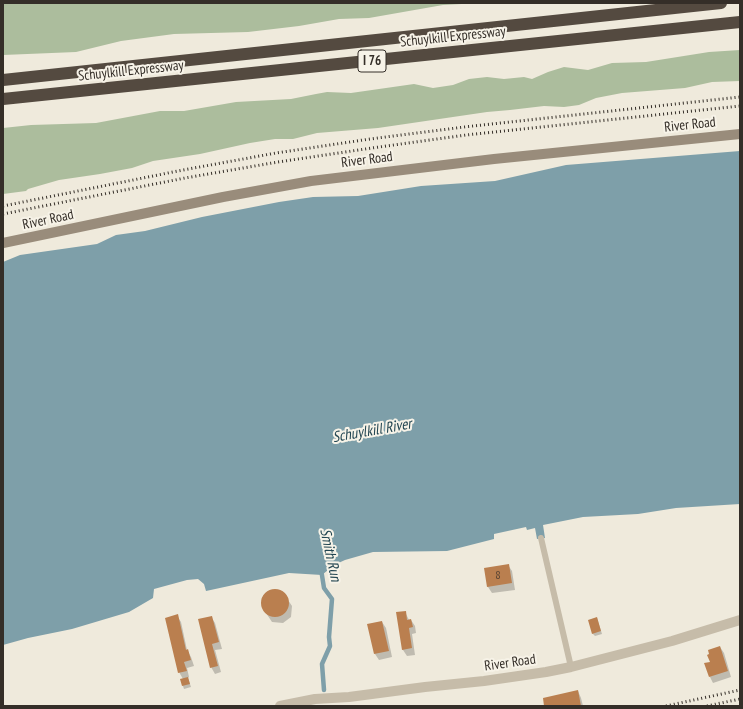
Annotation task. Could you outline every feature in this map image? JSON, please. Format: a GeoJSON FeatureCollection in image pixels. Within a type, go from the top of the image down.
{"type":"FeatureCollection","features":[{"type":"Feature","properties":{"kind":"highway","name":"Schuylkill Expressway"},"geometry":{"type":"LineString","coordinates":[[3,80],[721,3]]}},
{"type":"Feature","properties":{"kind":"highway","name":"Schuylkill Expressway"},"geometry":{"type":"LineString","coordinates":[[3,99],[740,22]]}},
{"type":"Feature","properties":{"kind":"street","name":"River Road"},"geometry":{"type":"LineString","coordinates":[[3,243],[223,197],[311,181],[494,159],[740,134]]}},
{"type":"Feature","properties":{"kind":"street","name":"River Road"},"geometry":{"type":"LineString","coordinates":[[280,706],[315,699],[349,697],[512,677],[571,667],[672,641],[740,620]]}},
{"type":"Feature","properties":{"kind":"lane"},"geometry":{"type":"LineString","coordinates":[[541,538],[571,667]]}},
{"type":"Feature","properties":{"kind":"green space"},"geometry":{"type":"Polygon","coordinates":[[[3,3],[480,3],[443,5],[369,18],[339,19],[299,26],[248,32],[174,34],[121,41],[76,52],[3,55],[3,3]]]}},
{"type":"Feature","properties":{"kind":"green space"},"geometry":{"type":"Polygon","coordinates":[[[740,50],[740,81],[712,82],[685,88],[622,93],[596,98],[579,105],[564,107],[544,106],[487,112],[378,128],[317,133],[293,139],[275,139],[200,154],[153,161],[132,168],[59,180],[28,189],[26,191],[3,194],[3,128],[31,125],[96,123],[160,111],[184,111],[236,102],[291,99],[327,92],[351,93],[414,84],[433,88],[453,85],[469,79],[487,77],[504,79],[524,77],[532,79],[564,67],[588,70],[612,63],[646,62],[709,52],[740,50]]]}},
{"type":"Feature","properties":{"kind":"water","name":"Schuylkill River"},"geometry":{"type":"Polygon","coordinates":[[[740,151],[740,504],[676,508],[638,514],[583,517],[543,525],[545,538],[537,539],[535,528],[527,530],[526,527],[494,534],[494,539],[447,551],[373,552],[345,560],[334,565],[322,575],[289,573],[206,591],[204,584],[198,579],[187,580],[154,589],[153,598],[129,612],[72,629],[3,645],[3,262],[20,255],[97,244],[116,235],[145,231],[202,217],[279,202],[313,197],[358,196],[421,186],[495,181],[566,165],[740,151]]]}},
{"type":"Feature","properties":{"kind":"building"},"geometry":{"type":"Polygon","coordinates":[[[509,564],[512,583],[487,587],[484,568],[509,564]]]}},
{"type":"Feature","properties":{"kind":"building"},"geometry":{"type":"Polygon","coordinates":[[[275,589],[285,593],[289,603],[285,613],[275,617],[265,613],[261,603],[265,593],[275,589]]]}},
{"type":"Feature","properties":{"kind":"building"},"geometry":{"type":"Polygon","coordinates":[[[406,611],[407,620],[411,619],[413,627],[409,628],[412,648],[402,650],[396,612],[406,611]]]}},
{"type":"Feature","properties":{"kind":"building"},"geometry":{"type":"Polygon","coordinates":[[[178,614],[186,650],[188,649],[191,660],[184,662],[187,671],[178,673],[165,618],[178,614]]]}},
{"type":"Feature","properties":{"kind":"building"},"geometry":{"type":"Polygon","coordinates":[[[212,616],[219,642],[212,644],[218,666],[210,668],[198,619],[212,616]]]}},
{"type":"Feature","properties":{"kind":"building"},"geometry":{"type":"Polygon","coordinates":[[[597,617],[601,631],[592,634],[588,620],[597,617]]]}},
{"type":"Feature","properties":{"kind":"building"},"geometry":{"type":"Polygon","coordinates":[[[382,621],[389,651],[374,654],[367,624],[382,621]]]}},
{"type":"Feature","properties":{"kind":"building"},"geometry":{"type":"Polygon","coordinates":[[[720,646],[728,671],[709,677],[704,663],[710,662],[707,655],[709,654],[708,650],[720,646]]]}},
{"type":"Feature","properties":{"kind":"building"},"geometry":{"type":"Polygon","coordinates":[[[188,677],[190,684],[182,686],[180,679],[188,677]]]}},
{"type":"Feature","properties":{"kind":"building"},"geometry":{"type":"Polygon","coordinates":[[[578,690],[581,706],[544,706],[543,698],[578,690]]]}},
{"type":"Feature","properties":{"kind":"waterway","name":"Smith Run"},"geometry":{"type":"LineString","coordinates":[[321,569],[324,588],[332,599],[329,637],[330,646],[322,664],[324,690]]}},
{"type":"Feature","properties":{"kind":"railway"},"geometry":{"type":"LineString","coordinates":[[3,206],[276,153],[370,139],[464,127],[740,97]]}},
{"type":"Feature","properties":{"kind":"railway"},"geometry":{"type":"LineString","coordinates":[[3,214],[185,178],[372,148],[466,135],[740,106]]}},
{"type":"Feature","properties":{"kind":"railway"},"geometry":{"type":"LineString","coordinates":[[666,706],[740,690]]}},
{"type":"Feature","properties":{"kind":"railway"},"geometry":{"type":"LineString","coordinates":[[707,706],[740,699]]}}]}
